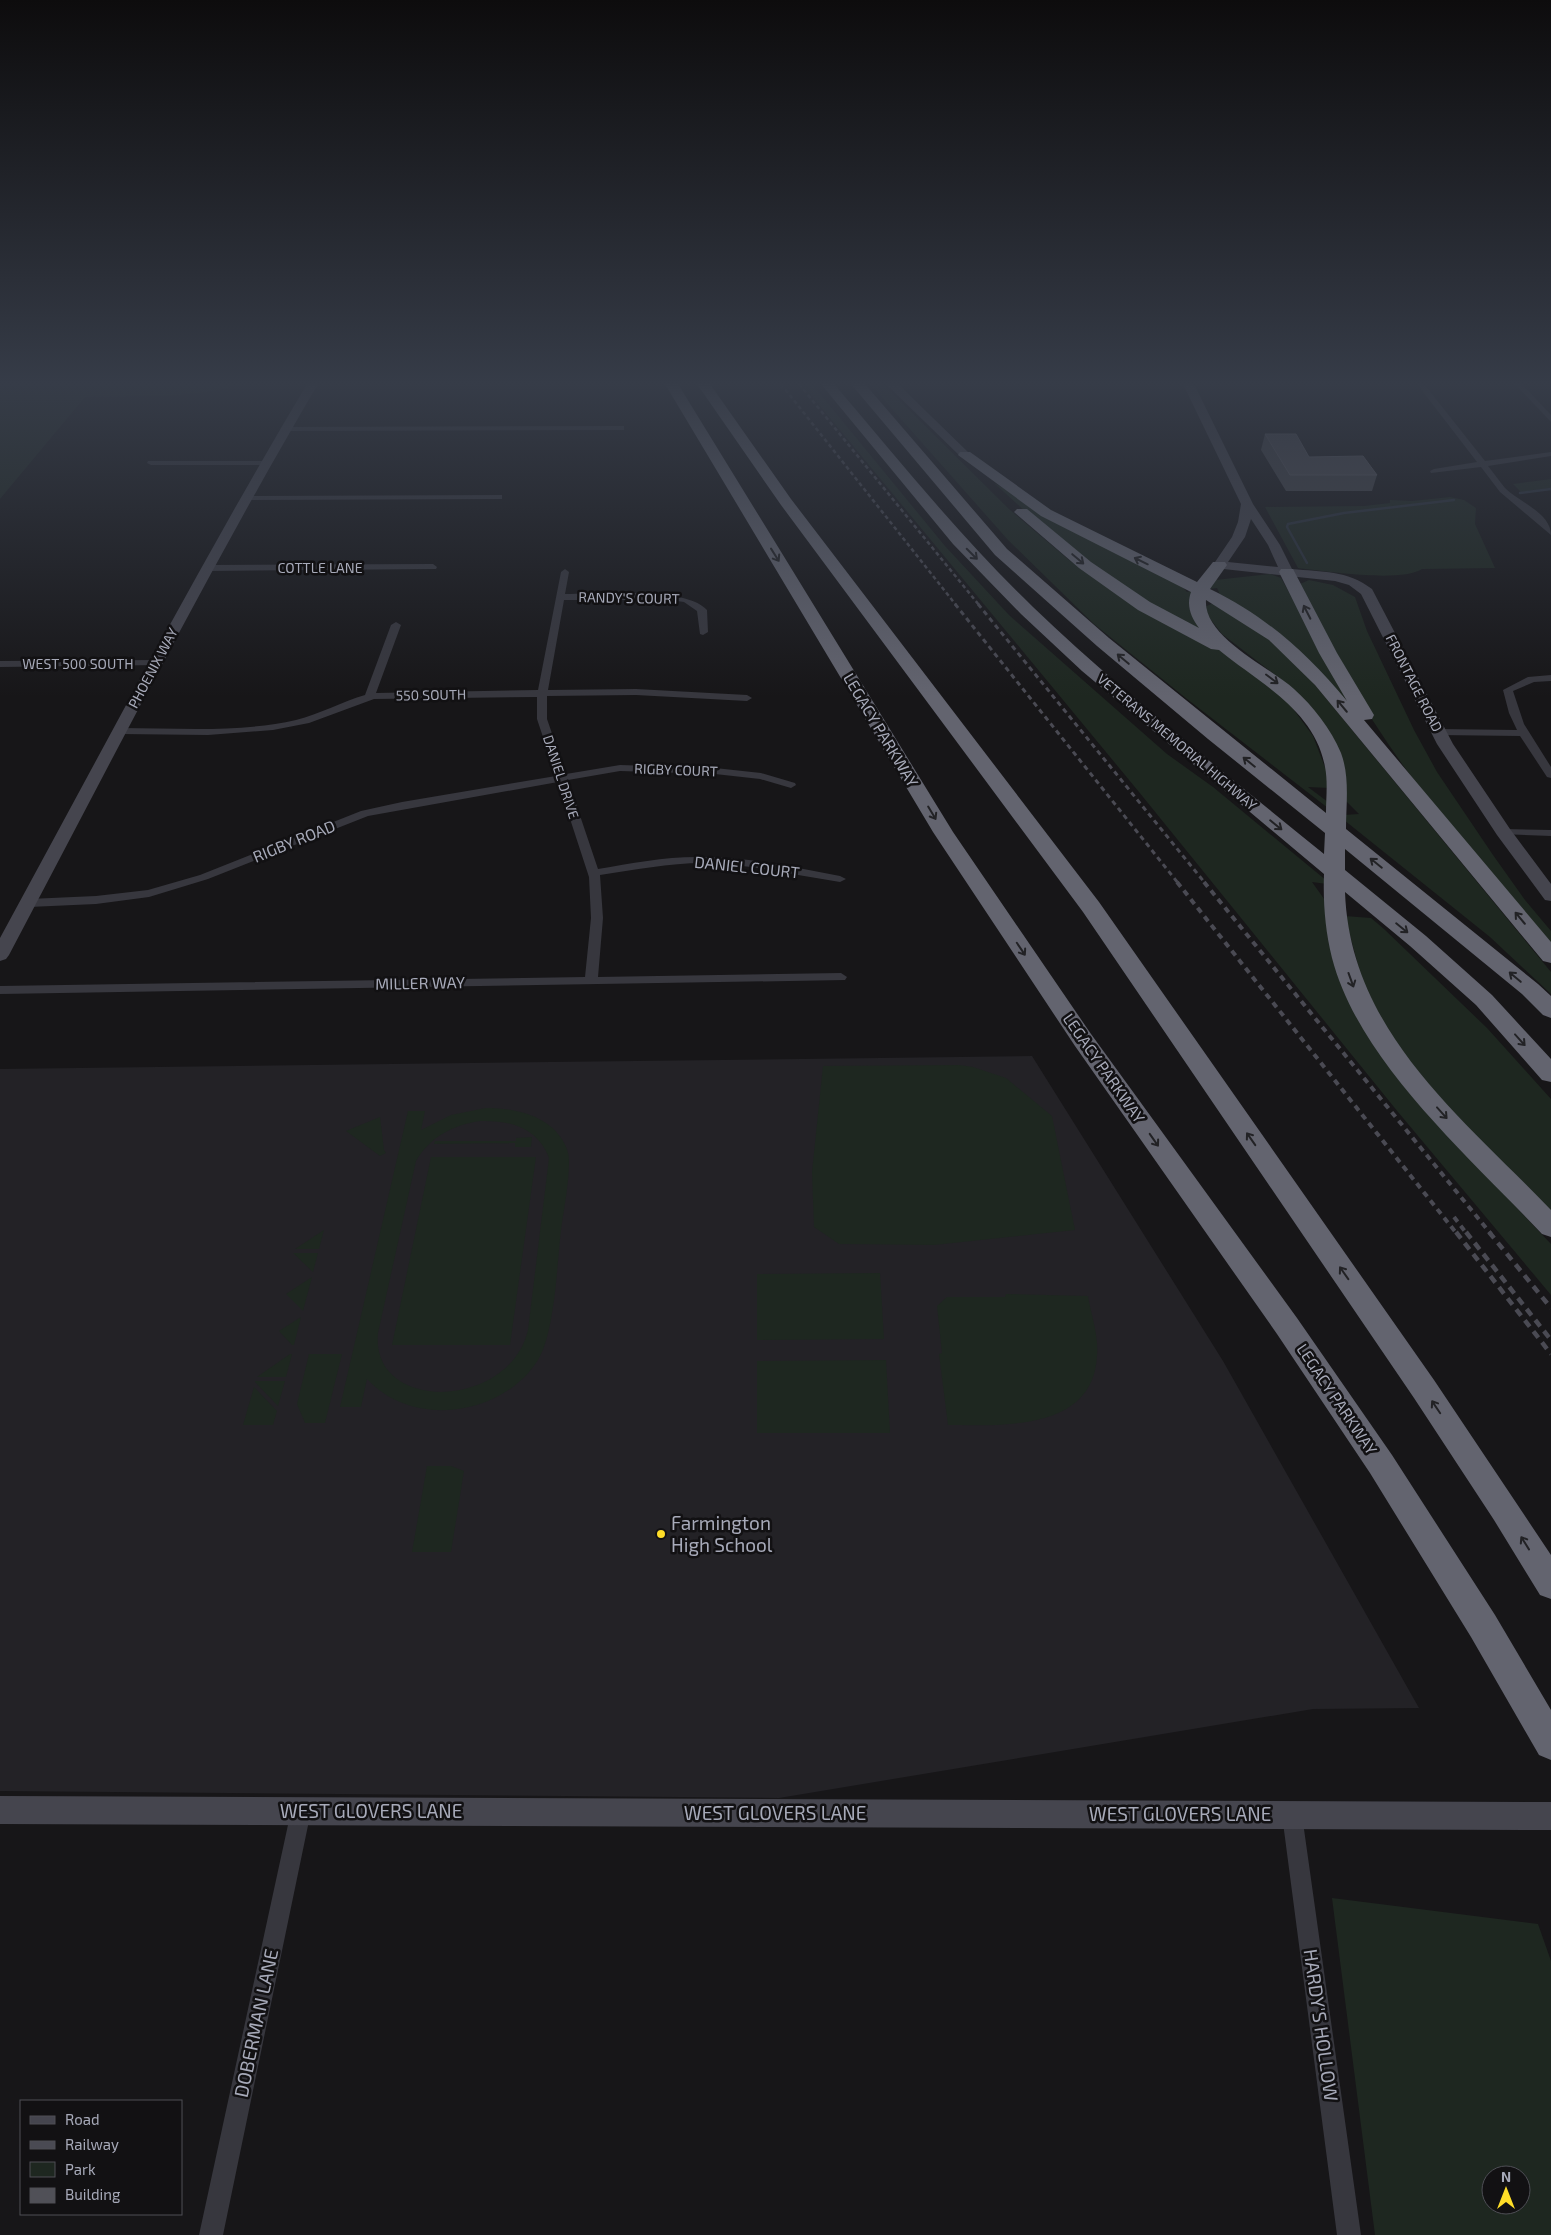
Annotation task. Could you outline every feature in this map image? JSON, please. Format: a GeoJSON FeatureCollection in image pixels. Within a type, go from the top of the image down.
{"type":"FeatureCollection","features":[{"type":"Feature","properties":{"kind":"highway","name":"LEGACY PARKWAY"},"geometry":{"type":"LineString","coordinates":[[734,488],[943,832],[1083,1040],[1287,1326],[1381,1464],[1483,1626],[1551,1743]]}},
{"type":"Feature","properties":{"kind":"highway"},"geometry":{"type":"LineString","coordinates":[[776,488],[1091,908],[1424,1389],[1505,1510],[1551,1584]]}},
{"type":"Feature","properties":{"kind":"highway","name":"VETERANS MEMORIAL HIGHWAY"},"geometry":{"type":"LineString","coordinates":[[915,488],[960,541],[1027,610],[1088,667],[1204,766],[1418,941],[1484,1000],[1551,1074]]}},
{"type":"Feature","properties":{"kind":"highway","name":"VETERANS MEMORIAL HIGHWAY"},"geometry":{"type":"LineString","coordinates":[[946,488],[1001,552],[1103,642],[1215,735],[1423,900],[1530,989],[1551,1010]]}},
{"type":"Feature","properties":{"kind":"highway"},"geometry":{"type":"LineString","coordinates":[[998,488],[1016,507],[1086,565],[1144,606],[1243,659]]}},
{"type":"Feature","properties":{"kind":"highway"},"geometry":{"type":"LineString","coordinates":[[1012,488],[1046,513],[1225,603],[1275,636],[1300,659],[1551,956]]}},
{"type":"Feature","properties":{"kind":"highway"},"geometry":{"type":"LineString","coordinates":[[1219,565],[1202,588],[1197,606],[1201,618],[1209,630],[1221,642],[1281,686],[1306,712],[1331,752],[1337,780],[1336,903],[1338,933],[1344,962],[1360,1004],[1379,1036],[1412,1081],[1551,1228]]}},
{"type":"Feature","properties":{"kind":"highway"},"geometry":{"type":"LineString","coordinates":[[1287,572],[1328,653],[1406,784]]}},
{"type":"Feature","properties":{"kind":"street","name":"PHOENIX WAY"},"geometry":{"type":"LineString","coordinates":[[0,955],[156,662],[252,488]]}},
{"type":"Feature","properties":{"kind":"street"},"geometry":{"type":"LineString","coordinates":[[1239,488],[1274,546],[1287,572]]}},
{"type":"Feature","properties":{"kind":"street"},"geometry":{"type":"LineString","coordinates":[[1502,488],[1541,520],[1551,532]]}},
{"type":"Feature","properties":{"kind":"street"},"geometry":{"type":"LineString","coordinates":[[247,498],[499,497]]}},
{"type":"Feature","properties":{"kind":"street"},"geometry":{"type":"LineString","coordinates":[[1219,565],[1241,535],[1246,518],[1247,504]]}},
{"type":"Feature","properties":{"kind":"street","name":"FRONTAGE ROAD"},"geometry":{"type":"LineString","coordinates":[[1219,565],[1346,579],[1367,592],[1438,732],[1503,832],[1551,896]]}},
{"type":"Feature","properties":{"kind":"street","name":"COTTLE LANE"},"geometry":{"type":"LineString","coordinates":[[208,568],[433,567]]}},
{"type":"Feature","properties":{"kind":"street","name":"DANIEL DRIVE"},"geometry":{"type":"LineString","coordinates":[[565,572],[542,694],[542,719],[594,873],[597,910],[591,981]]}},
{"type":"Feature","properties":{"kind":"street","name":"RANDY'S COURT"},"geometry":{"type":"LineString","coordinates":[[560,597],[670,597],[686,599],[696,604],[702,610],[704,632]]}},
{"type":"Feature","properties":{"kind":"street"},"geometry":{"type":"LineString","coordinates":[[369,697],[396,625]]}},
{"type":"Feature","properties":{"kind":"street","name":"WEST 500 SOUTH"},"geometry":{"type":"LineString","coordinates":[[0,664],[156,662]]}},
{"type":"Feature","properties":{"kind":"street"},"geometry":{"type":"LineString","coordinates":[[1551,678],[1532,679],[1508,690],[1511,708],[1522,733],[1551,776]]}},
{"type":"Feature","properties":{"kind":"street","name":"550 SOUTH"},"geometry":{"type":"LineString","coordinates":[[120,731],[224,731],[268,728],[320,716],[348,702],[369,697],[636,692],[747,698]]}},
{"type":"Feature","properties":{"kind":"street"},"geometry":{"type":"LineString","coordinates":[[1438,732],[1522,733]]}},
{"type":"Feature","properties":{"kind":"street","name":"RIGBY COURT"},"geometry":{"type":"LineString","coordinates":[[561,778],[620,768],[666,768],[715,770],[761,776],[791,785]]}},
{"type":"Feature","properties":{"kind":"street","name":"RIGBY ROAD"},"geometry":{"type":"LineString","coordinates":[[29,903],[96,900],[149,893],[204,876],[365,813],[561,778]]}},
{"type":"Feature","properties":{"kind":"street"},"geometry":{"type":"LineString","coordinates":[[1503,832],[1551,833]]}},
{"type":"Feature","properties":{"kind":"street","name":"DANIEL COURT"},"geometry":{"type":"LineString","coordinates":[[594,873],[663,862],[706,860],[840,879]]}},
{"type":"Feature","properties":{"kind":"street","name":"MILLER WAY"},"geometry":{"type":"LineString","coordinates":[[0,990],[841,976]]}},
{"type":"Feature","properties":{"kind":"street","name":"WEST GLOVERS LANE"},"geometry":{"type":"LineString","coordinates":[[0,1810],[1545,1816]]}},
{"type":"Feature","properties":{"kind":"street","name":"DOBERMAN LANE"},"geometry":{"type":"LineString","coordinates":[[211,2235],[301,1811]]}},
{"type":"Feature","properties":{"kind":"street","name":"HARDY'S HOLLOW"},"geometry":{"type":"LineString","coordinates":[[1292,1815],[1349,2235]]}},
{"type":"Feature","properties":{"kind":"shaded area","name":"Farmington High School"},"geometry":{"type":"Polygon","coordinates":[[[1032,1056],[1223,1361],[1419,1708],[1313,1709],[779,1798],[0,1791],[0,1069],[1032,1056]]]}},
{"type":"Feature","properties":{"kind":"green space"},"geometry":{"type":"Polygon","coordinates":[[[0,488],[9,488],[0,499],[0,488]]]}},
{"type":"Feature","properties":{"kind":"green space"},"geometry":{"type":"Polygon","coordinates":[[[888,488],[898,488],[945,546],[1009,615],[1167,754],[1213,787],[1327,881],[1327,884],[1312,882],[1327,903],[1337,966],[1484,1173],[1551,1244],[1551,1295],[1398,1112],[1139,792],[888,488]]]}},
{"type":"Feature","properties":{"kind":"green space"},"geometry":{"type":"Polygon","coordinates":[[[962,488],[988,488],[1009,509],[1069,560],[1236,660],[1286,699],[1313,736],[1326,770],[1329,788],[1308,787],[1328,802],[1328,808],[1094,624],[1008,540],[962,488]]]}},
{"type":"Feature","properties":{"kind":"green space"},"geometry":{"type":"Polygon","coordinates":[[[1000,488],[1004,488],[1179,583],[1187,592],[1193,590],[1189,604],[1192,615],[1208,635],[1142,599],[1049,533],[1000,488]]]}},
{"type":"Feature","properties":{"kind":"green space"},"geometry":{"type":"Polygon","coordinates":[[[1517,488],[1549,488],[1521,492],[1517,488]]]}},
{"type":"Feature","properties":{"kind":"green space"},"geometry":{"type":"Polygon","coordinates":[[[1450,497],[1464,500],[1476,508],[1475,524],[1495,568],[1422,569],[1412,573],[1381,576],[1298,568],[1265,507],[1364,506],[1390,503],[1390,500],[1412,501],[1450,497]]]}},
{"type":"Feature","properties":{"kind":"green space"},"geometry":{"type":"Polygon","coordinates":[[[1270,574],[1281,578],[1361,721],[1221,597],[1217,588],[1209,589],[1215,580],[1270,574]]]}},
{"type":"Feature","properties":{"kind":"green space"},"geometry":{"type":"Polygon","coordinates":[[[1309,580],[1333,585],[1355,597],[1367,631],[1414,730],[1437,772],[1525,900],[1551,931],[1551,950],[1444,819],[1393,751],[1370,716],[1341,667],[1300,584],[1309,580]]]}},
{"type":"Feature","properties":{"kind":"green space"},"geometry":{"type":"Polygon","coordinates":[[[1216,602],[1274,643],[1306,674],[1551,972],[1551,994],[1490,937],[1344,820],[1344,815],[1359,814],[1343,798],[1344,784],[1291,687],[1222,634],[1202,608],[1216,602]]]}},
{"type":"Feature","properties":{"kind":"green space"},"geometry":{"type":"Polygon","coordinates":[[[1345,916],[1371,918],[1384,929],[1487,1028],[1551,1099],[1551,1221],[1427,1091],[1369,1007],[1345,916]]]}},
{"type":"Feature","properties":{"kind":"green space"},"geometry":{"type":"Polygon","coordinates":[[[959,1065],[973,1067],[1006,1078],[1052,1116],[1075,1230],[934,1245],[839,1244],[814,1227],[812,1172],[823,1066],[959,1065]]]}},
{"type":"Feature","properties":{"kind":"green space"},"geometry":{"type":"Polygon","coordinates":[[[486,1108],[519,1112],[539,1119],[549,1125],[557,1132],[567,1149],[569,1162],[567,1187],[552,1316],[544,1348],[538,1360],[522,1379],[503,1394],[481,1404],[457,1409],[432,1410],[408,1405],[386,1395],[367,1379],[361,1407],[340,1407],[408,1111],[425,1111],[421,1130],[451,1115],[486,1108]],[[491,1121],[470,1123],[452,1129],[428,1145],[416,1161],[378,1333],[381,1359],[395,1378],[417,1389],[443,1392],[470,1388],[495,1376],[516,1357],[528,1330],[549,1158],[538,1139],[530,1133],[512,1124],[491,1121]]]}},
{"type":"Feature","properties":{"kind":"green space"},"geometry":{"type":"Polygon","coordinates":[[[380,1117],[386,1153],[380,1156],[346,1131],[380,1117]]]}},
{"type":"Feature","properties":{"kind":"green space"},"geometry":{"type":"Polygon","coordinates":[[[532,1137],[531,1147],[515,1147],[515,1143],[434,1144],[435,1141],[516,1141],[516,1138],[532,1137]]]}},
{"type":"Feature","properties":{"kind":"green space"},"geometry":{"type":"Polygon","coordinates":[[[431,1157],[536,1157],[510,1345],[392,1345],[431,1157]]]}},
{"type":"Feature","properties":{"kind":"green space"},"geometry":{"type":"Polygon","coordinates":[[[324,1230],[319,1249],[295,1249],[324,1230]]]}},
{"type":"Feature","properties":{"kind":"green space"},"geometry":{"type":"Polygon","coordinates":[[[293,1253],[318,1253],[313,1272],[293,1253]]]}},
{"type":"Feature","properties":{"kind":"green space"},"geometry":{"type":"Polygon","coordinates":[[[880,1273],[884,1339],[757,1340],[757,1274],[880,1273]]]}},
{"type":"Feature","properties":{"kind":"green space"},"geometry":{"type":"Polygon","coordinates":[[[312,1277],[303,1311],[286,1294],[312,1277]]]}},
{"type":"Feature","properties":{"kind":"green space"},"geometry":{"type":"Polygon","coordinates":[[[1006,1294],[1088,1296],[1096,1333],[1097,1348],[1092,1381],[1079,1399],[1062,1411],[1041,1419],[993,1425],[948,1425],[939,1354],[942,1353],[937,1306],[947,1297],[1005,1297],[1006,1294]]]}},
{"type":"Feature","properties":{"kind":"green space"},"geometry":{"type":"Polygon","coordinates":[[[301,1317],[294,1345],[292,1345],[279,1331],[301,1317]]]}},
{"type":"Feature","properties":{"kind":"green space"},"geometry":{"type":"Polygon","coordinates":[[[292,1354],[286,1377],[257,1377],[292,1354]]]}},
{"type":"Feature","properties":{"kind":"green space"},"geometry":{"type":"Polygon","coordinates":[[[309,1354],[342,1354],[325,1423],[305,1423],[297,1404],[309,1354]]]}},
{"type":"Feature","properties":{"kind":"green space"},"geometry":{"type":"Polygon","coordinates":[[[886,1360],[890,1433],[757,1433],[757,1361],[886,1360]]]}},
{"type":"Feature","properties":{"kind":"green space"},"geometry":{"type":"Polygon","coordinates":[[[285,1381],[278,1406],[255,1382],[285,1381]]]}},
{"type":"Feature","properties":{"kind":"green space"},"geometry":{"type":"Polygon","coordinates":[[[254,1387],[277,1411],[273,1425],[243,1425],[254,1387]]]}},
{"type":"Feature","properties":{"kind":"green space"},"geometry":{"type":"Polygon","coordinates":[[[427,1466],[451,1466],[464,1471],[451,1552],[412,1552],[427,1466]]]}},
{"type":"Feature","properties":{"kind":"green space"},"geometry":{"type":"Polygon","coordinates":[[[1332,1898],[1538,1924],[1551,1961],[1551,2235],[1375,2235],[1332,1898]]]}},
{"type":"Feature","properties":{"kind":"waterway"},"geometry":{"type":"LineString","coordinates":[[1520,493],[1551,489]]}},
{"type":"Feature","properties":{"kind":"waterway"},"geometry":{"type":"LineString","coordinates":[[1307,563],[1287,527],[1288,524],[1344,513],[1454,500]]}},
{"type":"Feature","properties":{"kind":"railway"},"geometry":{"type":"LineString","coordinates":[[864,488],[956,605]]}},
{"type":"Feature","properties":{"kind":"railway"},"geometry":{"type":"LineString","coordinates":[[884,488],[979,605]]}},
{"type":"Feature","properties":{"kind":"railway"},"geometry":{"type":"LineString","coordinates":[[955,604],[1178,883]]}},
{"type":"Feature","properties":{"kind":"railway"},"geometry":{"type":"LineString","coordinates":[[978,604],[1205,883]]}},
{"type":"Feature","properties":{"kind":"railway"},"geometry":{"type":"LineString","coordinates":[[1177,882],[1457,1234]]}},
{"type":"Feature","properties":{"kind":"railway"},"geometry":{"type":"LineString","coordinates":[[1204,882],[1491,1234]]}},
{"type":"Feature","properties":{"kind":"railway"},"geometry":{"type":"LineString","coordinates":[[1454,1217],[1467,1234]]}},
{"type":"Feature","properties":{"kind":"railway"},"geometry":{"type":"LineString","coordinates":[[1456,1232],[1551,1354]]}},
{"type":"Feature","properties":{"kind":"railway"},"geometry":{"type":"LineString","coordinates":[[1466,1232],[1551,1340]]}},
{"type":"Feature","properties":{"kind":"railway"},"geometry":{"type":"LineString","coordinates":[[1489,1232],[1551,1308]]}},
{"type":"Feature","properties":{"kind":"place","name":"Farmington High School"},"geometry":{"type":"Point","coordinates":[661,1534]}}]}
